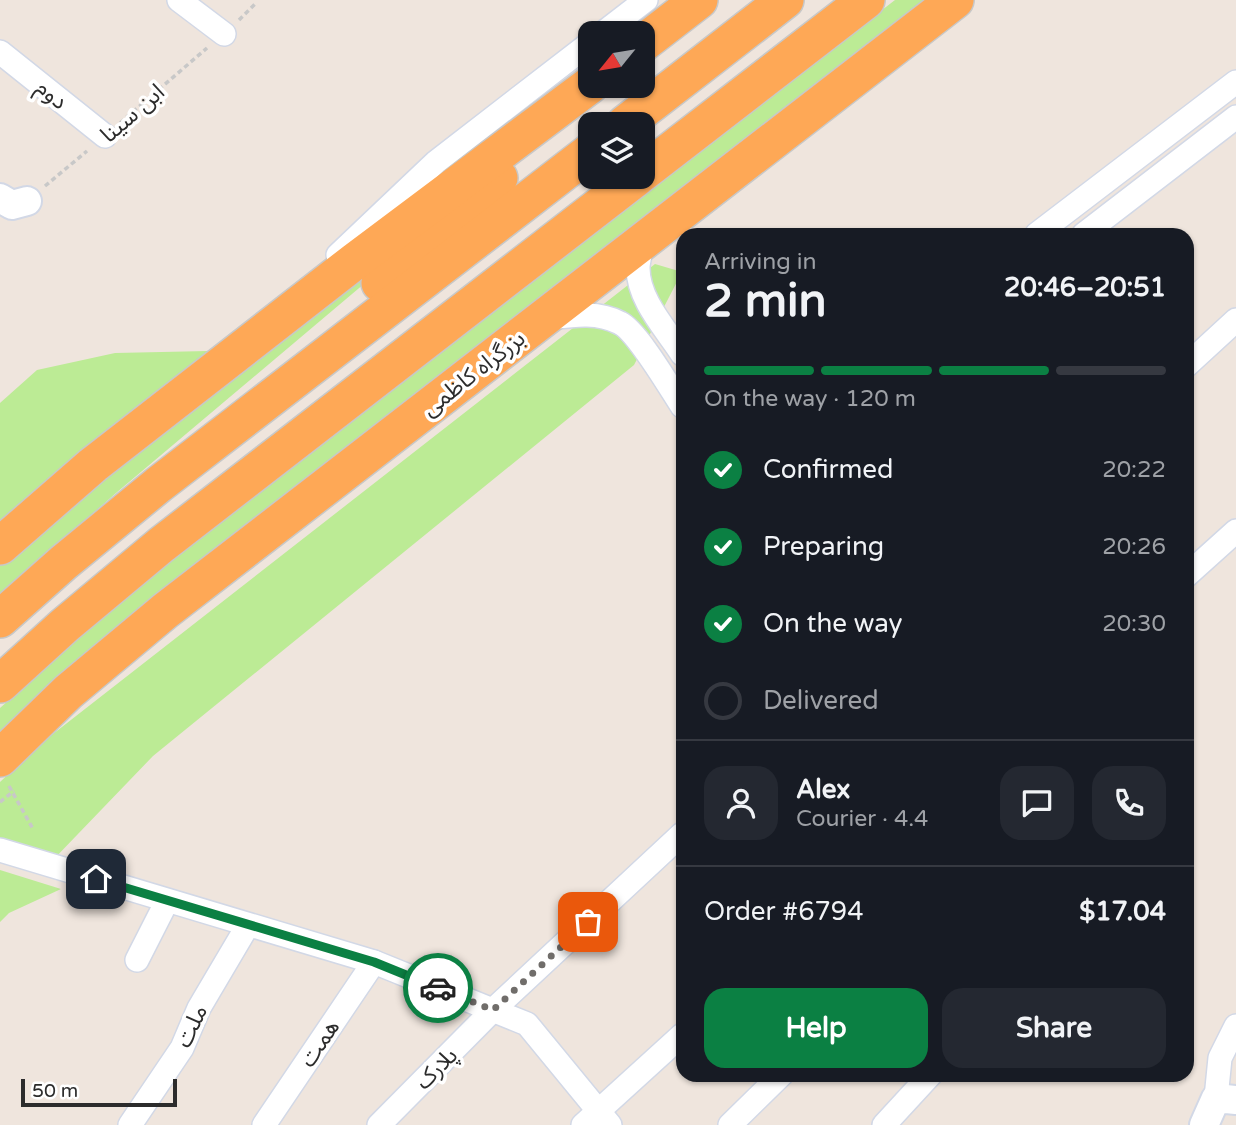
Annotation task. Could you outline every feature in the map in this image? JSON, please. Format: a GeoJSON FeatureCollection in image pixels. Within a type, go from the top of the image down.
{"type":"FeatureCollection","features":[{"type":"Feature","properties":{"kind":"highway"},"geometry":{"type":"LineString","coordinates":[[655,34],[699,0]]}},
{"type":"Feature","properties":{"kind":"highway"},"geometry":{"type":"LineString","coordinates":[[640,112],[785,0]]}},
{"type":"Feature","properties":{"kind":"highway"},"geometry":{"type":"LineString","coordinates":[[655,163],[866,0]]}},
{"type":"Feature","properties":{"kind":"highway","name":"بزرگراه کاظمی"},"geometry":{"type":"LineString","coordinates":[[0,758],[68,692],[165,611],[956,0]]}},
{"type":"Feature","properties":{"kind":"highway"},"geometry":{"type":"LineString","coordinates":[[0,545],[93,465],[355,261],[578,95]]}},
{"type":"Feature","properties":{"kind":"highway"},"geometry":{"type":"LineString","coordinates":[[261,407],[332,325],[466,210],[578,98]]}},
{"type":"Feature","properties":{"kind":"highway"},"geometry":{"type":"LineString","coordinates":[[0,619],[84,545],[578,161]]}},
{"type":"Feature","properties":{"kind":"highway"},"geometry":{"type":"LineString","coordinates":[[0,684],[65,625],[161,545],[622,189]]}},
{"type":"Feature","properties":{"kind":"street"},"geometry":{"type":"LineString","coordinates":[[179,0],[224,34]]}},
{"type":"Feature","properties":{"kind":"street"},"geometry":{"type":"LineString","coordinates":[[619,21],[646,0]]}},
{"type":"Feature","properties":{"kind":"street","name":"دوم"},"geometry":{"type":"LineString","coordinates":[[0,52],[104,136]]}},
{"type":"Feature","properties":{"kind":"street"},"geometry":{"type":"LineString","coordinates":[[220,367],[436,162],[578,52]]}},
{"type":"Feature","properties":{"kind":"street"},"geometry":{"type":"LineString","coordinates":[[1045,228],[1236,82]]}},
{"type":"Feature","properties":{"kind":"street"},"geometry":{"type":"LineString","coordinates":[[1092,228],[1236,117]]}},
{"type":"Feature","properties":{"kind":"street"},"geometry":{"type":"LineString","coordinates":[[644,241],[638,265],[639,282],[648,303],[676,345]]}},
{"type":"Feature","properties":{"kind":"street"},"geometry":{"type":"LineString","coordinates":[[543,319],[575,314],[602,316],[623,324],[676,399]]}},
{"type":"Feature","properties":{"kind":"street"},"geometry":{"type":"LineString","coordinates":[[1194,359],[1236,320]]}},
{"type":"Feature","properties":{"kind":"street"},"geometry":{"type":"LineString","coordinates":[[1194,569],[1236,531]]}},
{"type":"Feature","properties":{"kind":"street","name":"پلارک"},"geometry":{"type":"LineString","coordinates":[[379,1125],[493,1010],[676,840]]}},
{"type":"Feature","properties":{"kind":"street"},"geometry":{"type":"LineString","coordinates":[[0,850],[374,962],[527,1024],[597,1121],[676,1041]]}},
{"type":"Feature","properties":{"kind":"street"},"geometry":{"type":"LineString","coordinates":[[137,960],[167,901]]}},
{"type":"Feature","properties":{"kind":"street","name":"ملت"},"geometry":{"type":"LineString","coordinates":[[130,1125],[182,1048],[199,1008],[248,925]]}},
{"type":"Feature","properties":{"kind":"street","name":"همت"},"geometry":{"type":"LineString","coordinates":[[264,1125],[374,962]]}},
{"type":"Feature","properties":{"kind":"street"},"geometry":{"type":"LineString","coordinates":[[1205,1125],[1226,1098],[1220,1058],[1236,1026]]}},
{"type":"Feature","properties":{"kind":"street"},"geometry":{"type":"LineString","coordinates":[[730,1125],[774,1082]]}},
{"type":"Feature","properties":{"kind":"street"},"geometry":{"type":"LineString","coordinates":[[884,1125],[924,1082]]}},
{"type":"Feature","properties":{"kind":"path","name":"ابن سینا"},"geometry":{"type":"LineString","coordinates":[[14,199],[104,136],[224,34],[257,2]]}},
{"type":"Feature","properties":{"kind":"path"},"geometry":{"type":"LineString","coordinates":[[0,802],[13,790],[33,829]]}},
{"type":"Feature","properties":{"kind":"green space"},"geometry":{"type":"Polygon","coordinates":[[[895,0],[935,0],[0,740],[0,708],[126,596],[651,189],[655,189],[655,186],[895,0]]]}},
{"type":"Feature","properties":{"kind":"green space"},"geometry":{"type":"Polygon","coordinates":[[[655,264],[676,270],[676,284],[634,365],[153,756],[52,861],[0,844],[0,782],[44,741],[655,264]]]}},
{"type":"Feature","properties":{"kind":"green space"},"geometry":{"type":"Polygon","coordinates":[[[384,267],[116,493],[0,595],[0,562],[115,465],[363,275],[384,267]]]}},
{"type":"Feature","properties":{"kind":"green space"},"geometry":{"type":"Polygon","coordinates":[[[208,351],[0,530],[0,403],[37,370],[115,353],[208,351]]]}},
{"type":"Feature","properties":{"kind":"green space"},"geometry":{"type":"Polygon","coordinates":[[[0,870],[61,889],[9,913],[0,922],[0,870]]]}},
{"type":"Feature","properties":{"kind":"way so far"},"geometry":{"type":"LineString","coordinates":[[438,988],[493,1010],[588,922]]}},
{"type":"Feature","properties":{"kind":"route"},"geometry":{"type":"LineString","coordinates":[[96,879],[374,962],[438,988]]}}]}
